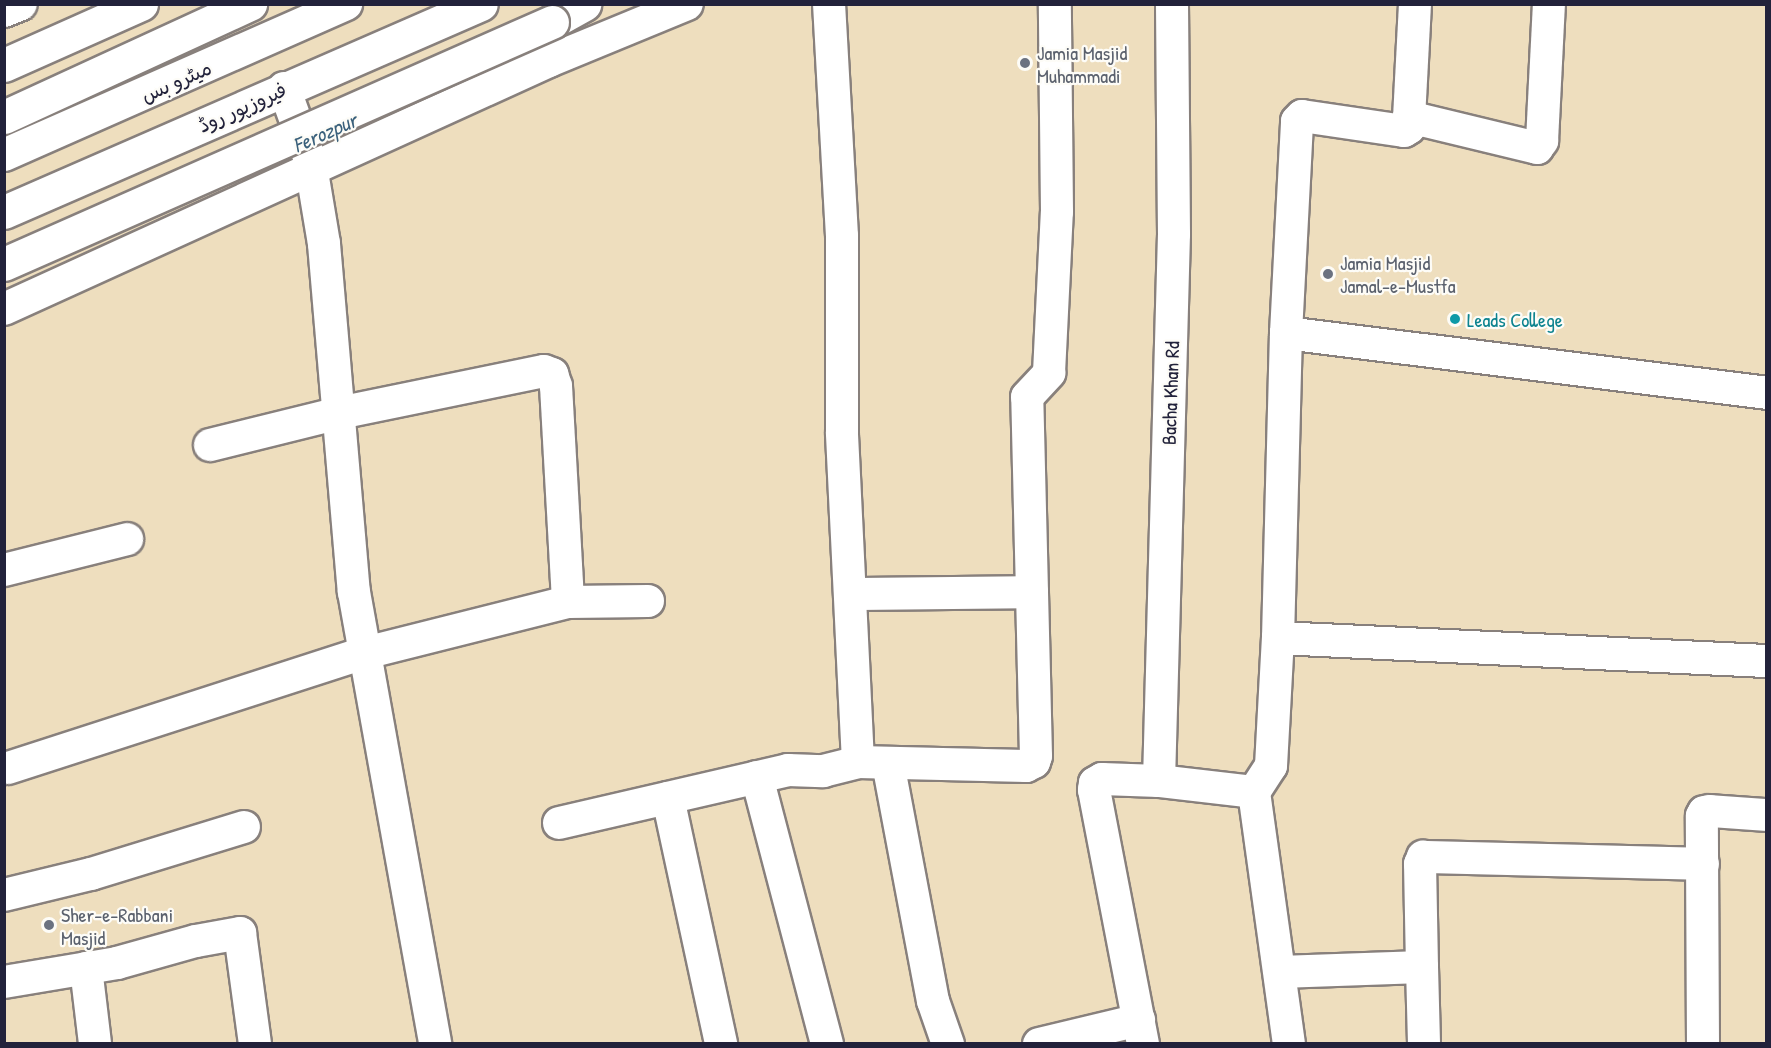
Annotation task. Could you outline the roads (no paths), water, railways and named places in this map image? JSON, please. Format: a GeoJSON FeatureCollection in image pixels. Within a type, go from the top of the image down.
{"type":"FeatureCollection","features":[{"type":"Feature","properties":{"kind":"main road"},"geometry":{"type":"LineString","coordinates":[[4,65],[141,4]]}},
{"type":"Feature","properties":{"kind":"main road"},"geometry":{"type":"LineString","coordinates":[[4,117],[250,4]]}},
{"type":"Feature","properties":{"kind":"main road","name":"فیروزپور روڈ"},"geometry":{"type":"LineString","coordinates":[[4,212],[481,4]]}},
{"type":"Feature","properties":{"kind":"main road"},"geometry":{"type":"LineString","coordinates":[[4,264],[552,22],[584,4]]}},
{"type":"Feature","properties":{"kind":"street"},"geometry":{"type":"LineString","coordinates":[[4,11],[21,4]]}},
{"type":"Feature","properties":{"kind":"street","name":"میٹرو بس"},"geometry":{"type":"LineString","coordinates":[[4,155],[346,4]]}},
{"type":"Feature","properties":{"kind":"street"},"geometry":{"type":"LineString","coordinates":[[4,309],[549,61],[687,4]]}},
{"type":"Feature","properties":{"kind":"street"},"geometry":{"type":"LineString","coordinates":[[829,4],[842,236],[842,432],[858,762]]}},
{"type":"Feature","properties":{"kind":"street"},"geometry":{"type":"LineString","coordinates":[[559,823],[788,770],[823,771],[858,762],[1026,766],[1034,762],[1036,756],[1027,397],[1049,373],[1057,212],[1055,4]]}},
{"type":"Feature","properties":{"kind":"street","name":"Bacha Khan Rd"},"geometry":{"type":"LineString","coordinates":[[1159,782],[1174,234],[1172,4]]}},
{"type":"Feature","properties":{"kind":"street"},"geometry":{"type":"LineString","coordinates":[[1289,1044],[1254,792],[1271,766],[1278,638],[1286,333],[1298,118],[1404,131],[1409,128],[1415,4]]}},
{"type":"Feature","properties":{"kind":"street"},"geometry":{"type":"LineString","coordinates":[[1409,117],[1537,147],[1542,141],[1549,4]]}},
{"type":"Feature","properties":{"kind":"street"},"geometry":{"type":"LineString","coordinates":[[284,88],[311,168],[324,244],[354,592],[435,1044]]}},
{"type":"Feature","properties":{"kind":"street"},"geometry":{"type":"LineString","coordinates":[[1286,333],[1767,393]]}},
{"type":"Feature","properties":{"kind":"street"},"geometry":{"type":"LineString","coordinates":[[210,445],[339,413],[544,371],[552,374],[556,386],[568,602]]}},
{"type":"Feature","properties":{"kind":"street"},"geometry":{"type":"LineString","coordinates":[[4,570],[127,539]]}},
{"type":"Feature","properties":{"kind":"street"},"geometry":{"type":"LineString","coordinates":[[850,594],[1032,592]]}},
{"type":"Feature","properties":{"kind":"street"},"geometry":{"type":"LineString","coordinates":[[8,768],[365,653],[568,602],[648,601]]}},
{"type":"Feature","properties":{"kind":"street"},"geometry":{"type":"LineString","coordinates":[[1278,638],[1767,661]]}},
{"type":"Feature","properties":{"kind":"street"},"geometry":{"type":"LineString","coordinates":[[888,763],[933,1000],[948,1044]]}},
{"type":"Feature","properties":{"kind":"street"},"geometry":{"type":"LineString","coordinates":[[757,777],[827,1044]]}},
{"type":"Feature","properties":{"kind":"street"},"geometry":{"type":"LineString","coordinates":[[1039,1044],[1141,1032],[1094,790],[1095,783],[1102,779],[1159,782],[1254,792]]}},
{"type":"Feature","properties":{"kind":"street"},"geometry":{"type":"LineString","coordinates":[[668,798],[715,1042]]}},
{"type":"Feature","properties":{"kind":"street"},"geometry":{"type":"LineString","coordinates":[[1703,1044],[1704,812],[1767,815]]}},
{"type":"Feature","properties":{"kind":"street"},"geometry":{"type":"LineString","coordinates":[[4,895],[91,874],[244,827]]}},
{"type":"Feature","properties":{"kind":"street"},"geometry":{"type":"LineString","coordinates":[[1424,1044],[1420,864],[1423,856],[1703,864]]}},
{"type":"Feature","properties":{"kind":"street"},"geometry":{"type":"LineString","coordinates":[[4,982],[86,968],[240,933],[255,1044]]}},
{"type":"Feature","properties":{"kind":"street"},"geometry":{"type":"LineString","coordinates":[[1280,972],[1422,967]]}},
{"type":"Feature","properties":{"kind":"street"},"geometry":{"type":"LineString","coordinates":[[86,968],[95,1044]]}},
{"type":"Feature","properties":{"kind":"place","name":"Jamia Masjid Muhammadi"},"geometry":{"type":"Point","coordinates":[1025,63]}},
{"type":"Feature","properties":{"kind":"place","name":"Jamia Masjid Jamal-e-Mustfa"},"geometry":{"type":"Point","coordinates":[1328,274]}},
{"type":"Feature","properties":{"kind":"place","name":"Leads College"},"geometry":{"type":"Point","coordinates":[1455,319]}},
{"type":"Feature","properties":{"kind":"place","name":"Sher-e-Rabbani Masjid"},"geometry":{"type":"Point","coordinates":[49,925]}},
{"type":"Feature","properties":{"kind":"water label","name":"Ferozpur"},"geometry":{"type":"Point","coordinates":[325,133]}}]}
